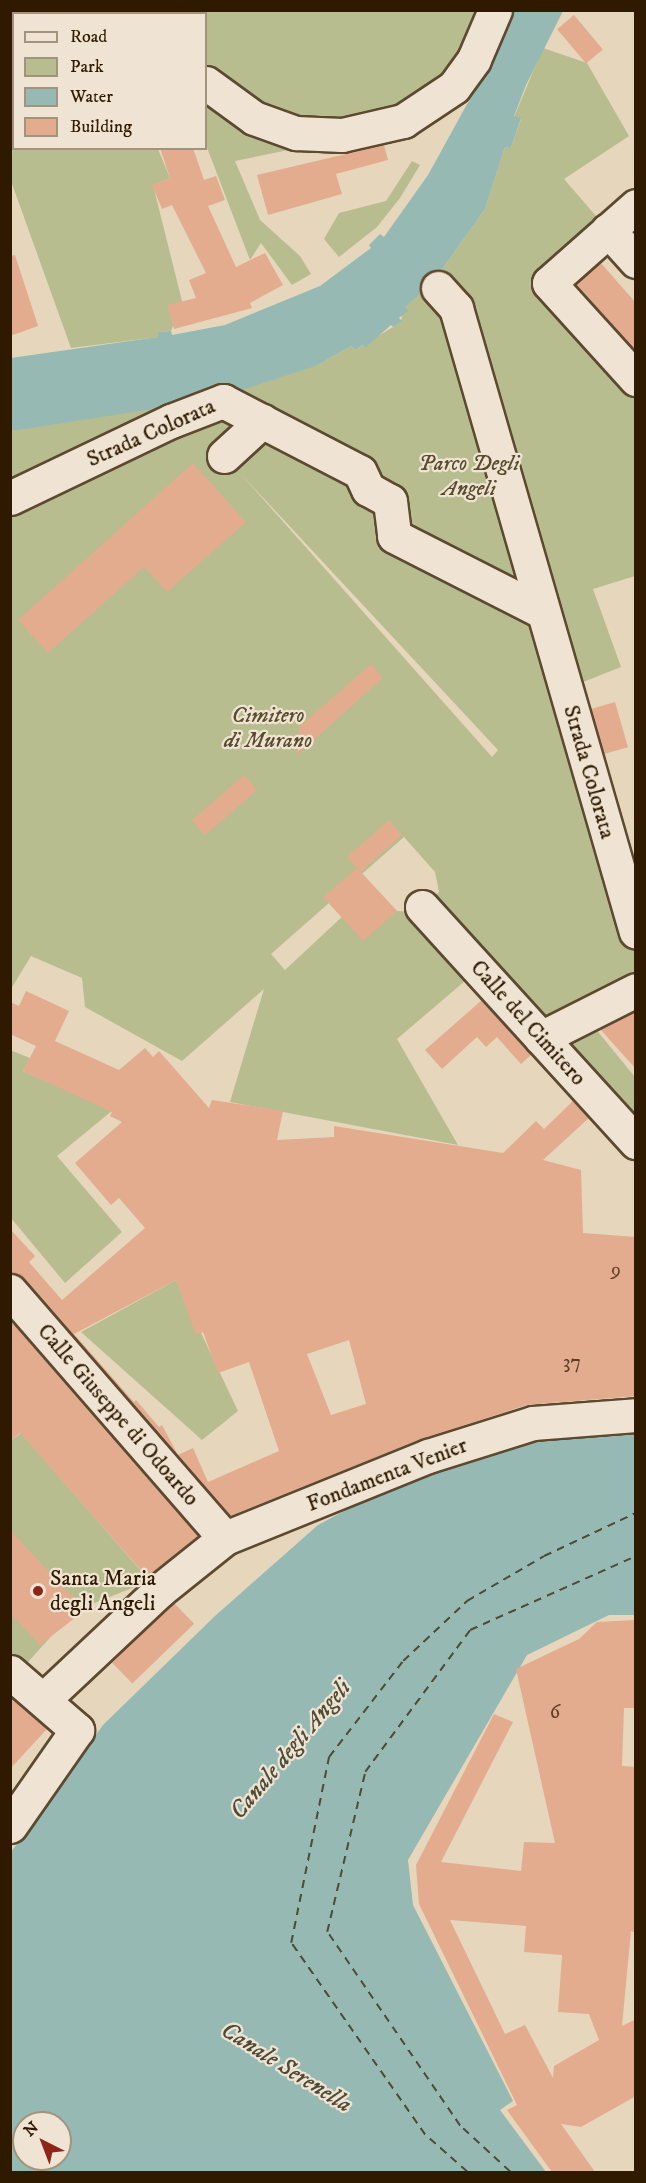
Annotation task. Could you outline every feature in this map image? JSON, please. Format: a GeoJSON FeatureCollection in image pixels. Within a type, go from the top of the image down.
{"type":"FeatureCollection","features":[{"type":"Feature","properties":{"kind":"street"},"geometry":{"type":"LineString","coordinates":[[207,84],[254,118],[296,133],[342,135],[403,121],[454,87],[474,59],[495,10]]}},
{"type":"Feature","properties":{"kind":"street"},"geometry":{"type":"LineString","coordinates":[[636,206],[549,283],[636,379]]}},
{"type":"Feature","properties":{"kind":"street"},"geometry":{"type":"LineString","coordinates":[[608,230],[636,261]]}},
{"type":"Feature","properties":{"kind":"street","name":"Strada Colorata"},"geometry":{"type":"LineString","coordinates":[[438,288],[456,308],[636,932]]}},
{"type":"Feature","properties":{"kind":"street","name":"Strada Colorata"},"geometry":{"type":"LineString","coordinates":[[10,498],[171,421],[223,401],[360,472],[368,489],[390,501],[394,536],[543,612]]}},
{"type":"Feature","properties":{"kind":"street"},"geometry":{"type":"LineString","coordinates":[[224,456],[262,421]]}},
{"type":"Feature","properties":{"kind":"street","name":"Calle del Cimitero"},"geometry":{"type":"LineString","coordinates":[[422,907],[635,1140]]}},
{"type":"Feature","properties":{"kind":"street"},"geometry":{"type":"LineString","coordinates":[[541,1038],[636,990]]}},
{"type":"Feature","properties":{"kind":"street","name":"Calle Giuseppe di Odoardo"},"geometry":{"type":"LineString","coordinates":[[10,1292],[225,1538]]}},
{"type":"Feature","properties":{"kind":"street","name":"Fondamenta Venier"},"geometry":{"type":"LineString","coordinates":[[43,1700],[160,1590],[225,1538],[428,1456],[533,1423],[636,1415]]}},
{"type":"Feature","properties":{"kind":"street"},"geometry":{"type":"LineString","coordinates":[[10,1672],[77,1730],[10,1826]]}},
{"type":"Feature","properties":{"kind":"green space"},"geometry":{"type":"Polygon","coordinates":[[[11,11],[487,11],[468,55],[392,116],[285,125],[207,76],[207,12],[12,12],[11,45],[11,11]]]}},
{"type":"Feature","properties":{"kind":"green space"},"geometry":{"type":"Polygon","coordinates":[[[543,48],[587,63],[629,136],[564,179],[608,230],[541,287],[635,393],[635,576],[593,589],[621,667],[573,686],[635,907],[635,990],[541,1038],[422,907],[439,892],[435,872],[404,837],[271,954],[285,970],[374,887],[397,911],[414,912],[472,975],[397,1039],[458,1145],[230,1102],[264,989],[182,1061],[85,1007],[82,978],[31,956],[11,989],[11,431],[318,365],[351,346],[355,350],[393,327],[401,321],[404,307],[433,282],[485,209],[505,147],[511,148],[521,119],[514,117],[543,48]],[[240,473],[492,757],[498,750],[240,473]]]}},
{"type":"Feature","properties":{"kind":"green space"},"geometry":{"type":"Polygon","coordinates":[[[207,93],[303,147],[235,161],[260,220],[300,256],[311,274],[292,285],[261,243],[250,260],[207,148],[207,93]]]}},
{"type":"Feature","properties":{"kind":"green space"},"geometry":{"type":"Polygon","coordinates":[[[12,150],[158,150],[170,178],[153,185],[182,301],[171,331],[158,332],[159,337],[71,348],[11,181],[12,150]]]}},
{"type":"Feature","properties":{"kind":"green space"},"geometry":{"type":"Polygon","coordinates":[[[412,161],[420,165],[400,198],[377,227],[339,257],[324,239],[339,213],[386,201],[412,161]]]}},
{"type":"Feature","properties":{"kind":"green space"},"geometry":{"type":"Polygon","coordinates":[[[590,1022],[635,1077],[635,1127],[553,1044],[590,1022]]]}},
{"type":"Feature","properties":{"kind":"green space"},"geometry":{"type":"Polygon","coordinates":[[[10,1050],[30,1058],[23,1071],[113,1110],[57,1156],[122,1232],[65,1283],[11,1218],[10,1050]]]}},
{"type":"Feature","properties":{"kind":"green space"},"geometry":{"type":"Polygon","coordinates":[[[176,1280],[238,1411],[202,1440],[81,1332],[176,1280]]]}},
{"type":"Feature","properties":{"kind":"green space"},"geometry":{"type":"Polygon","coordinates":[[[21,1433],[150,1581],[74,1611],[19,1672],[10,1665],[10,1441],[21,1433]]]}},
{"type":"Feature","properties":{"kind":"water"},"geometry":{"type":"Polygon","coordinates":[[[512,11],[563,11],[526,85],[514,116],[521,118],[511,148],[505,147],[485,209],[433,282],[405,307],[408,311],[399,318],[402,321],[393,327],[391,325],[366,347],[363,345],[355,350],[351,346],[318,365],[211,400],[11,431],[11,358],[158,337],[158,332],[171,331],[172,335],[225,325],[320,286],[371,248],[369,245],[380,234],[384,237],[428,175],[482,77],[512,11]]]}},
{"type":"Feature","properties":{"kind":"water"},"geometry":{"type":"Polygon","coordinates":[[[635,1423],[635,1615],[609,1615],[527,1655],[408,1860],[413,1905],[513,2101],[500,2110],[546,2172],[11,2172],[11,1852],[103,1725],[215,1616],[318,1525],[416,1473],[526,1432],[635,1423]]]}},
{"type":"Feature","properties":{"kind":"building"},"geometry":{"type":"Polygon","coordinates":[[[574,15],[603,49],[586,64],[557,29],[574,15]]]}},
{"type":"Feature","properties":{"kind":"building"},"geometry":{"type":"Polygon","coordinates":[[[384,145],[388,160],[336,174],[342,194],[268,215],[257,175],[384,145]]]}},
{"type":"Feature","properties":{"kind":"building"},"geometry":{"type":"Polygon","coordinates":[[[161,150],[194,150],[204,180],[216,176],[225,200],[208,206],[236,267],[265,253],[283,285],[250,303],[252,308],[174,329],[167,305],[196,298],[189,280],[206,273],[172,205],[162,209],[152,185],[170,178],[161,150]]]}},
{"type":"Feature","properties":{"kind":"building"},"geometry":{"type":"Polygon","coordinates":[[[15,255],[38,326],[10,336],[10,256],[15,255]]]}},
{"type":"Feature","properties":{"kind":"building"},"geometry":{"type":"Polygon","coordinates":[[[600,262],[636,303],[636,351],[576,284],[600,262]]]}},
{"type":"Feature","properties":{"kind":"building"},"geometry":{"type":"Polygon","coordinates":[[[193,463],[246,522],[167,592],[144,567],[48,653],[18,620],[193,463]]]}},
{"type":"Feature","properties":{"kind":"building"},"geometry":{"type":"Polygon","coordinates":[[[371,664],[383,678],[297,755],[299,727],[371,664]]]}},
{"type":"Feature","properties":{"kind":"building"},"geometry":{"type":"Polygon","coordinates":[[[615,702],[628,747],[604,754],[591,709],[615,702]]]}},
{"type":"Feature","properties":{"kind":"building"},"geometry":{"type":"Polygon","coordinates":[[[244,775],[257,790],[205,835],[192,820],[244,775]]]}},
{"type":"Feature","properties":{"kind":"building"},"geometry":{"type":"Polygon","coordinates":[[[389,820],[402,835],[361,872],[397,911],[363,941],[323,897],[357,868],[347,857],[389,820]]]}},
{"type":"Feature","properties":{"kind":"building"},"geometry":{"type":"Polygon","coordinates":[[[26,991],[69,1011],[55,1041],[119,1070],[145,1048],[153,1057],[159,1051],[209,1108],[212,1100],[283,1111],[277,1140],[334,1137],[334,1126],[503,1153],[536,1121],[544,1129],[573,1101],[589,1118],[543,1160],[581,1170],[583,1233],[636,1237],[636,1396],[527,1405],[421,1439],[230,1516],[24,1279],[10,1273],[10,1229],[35,1256],[29,1262],[62,1300],[145,1228],[119,1198],[111,1205],[75,1163],[122,1122],[110,1116],[112,1112],[23,1071],[36,1046],[10,1034],[10,1002],[19,1006],[26,991]],[[176,1280],[74,1334],[134,1402],[136,1400],[159,1427],[162,1425],[178,1455],[193,1448],[208,1482],[279,1451],[249,1362],[218,1373],[203,1332],[196,1335],[176,1280]],[[349,1340],[307,1354],[331,1415],[366,1404],[349,1340]]]}},
{"type":"Feature","properties":{"kind":"building"},"geometry":{"type":"Polygon","coordinates":[[[482,1000],[531,1055],[521,1064],[497,1037],[486,1047],[477,1037],[442,1069],[425,1050],[482,1000]]]}},
{"type":"Feature","properties":{"kind":"building"},"geometry":{"type":"Polygon","coordinates":[[[636,1011],[636,1069],[600,1029],[636,1011]]]}},
{"type":"Feature","properties":{"kind":"building"},"geometry":{"type":"Polygon","coordinates":[[[10,1320],[198,1536],[147,1577],[20,1433],[10,1441],[10,1320]]]}},
{"type":"Feature","properties":{"kind":"building","name":"Santa Maria degli Angeli"},"geometry":{"type":"Polygon","coordinates":[[[10,1530],[85,1610],[40,1645],[10,1613],[10,1530]]]}},
{"type":"Feature","properties":{"kind":"building"},"geometry":{"type":"Polygon","coordinates":[[[174,1603],[194,1624],[132,1684],[112,1663],[174,1603]]]}},
{"type":"Feature","properties":{"kind":"building"},"geometry":{"type":"Polygon","coordinates":[[[636,1620],[636,1708],[624,1708],[622,1766],[636,1767],[636,1933],[631,1931],[622,2026],[636,2019],[636,2096],[581,2127],[561,2124],[595,2172],[552,2172],[507,2110],[517,2105],[419,1904],[416,1865],[494,1714],[513,1722],[441,1862],[521,1871],[524,1842],[555,1843],[516,1669],[579,1639],[597,1622],[636,1620]],[[450,1920],[505,2034],[525,2025],[553,2078],[554,2066],[599,2040],[589,2014],[558,2012],[562,1955],[524,1952],[526,1926],[450,1920]]]}},
{"type":"Feature","properties":{"kind":"building"},"geometry":{"type":"Polygon","coordinates":[[[10,1697],[47,1729],[10,1769],[10,1697]]]}},
{"type":"Feature","properties":{"kind":"ferry route"},"geometry":{"type":"LineString","coordinates":[[467,2172],[425,2135],[291,1943],[329,1757],[403,1661],[467,1601],[544,1556],[636,1513]]}},
{"type":"Feature","properties":{"kind":"ferry route"},"geometry":{"type":"LineString","coordinates":[[510,2172],[460,2126],[327,1932],[365,1772],[470,1630],[636,1556]]}},
{"type":"Feature","properties":{"kind":"place","name":"Santa Maria degli Angeli"},"geometry":{"type":"Point","coordinates":[38,1591]}},
{"type":"Feature","properties":{"kind":"park label","name":"Parco Degli Angeli"},"geometry":{"type":"Point","coordinates":[469,476]}},
{"type":"Feature","properties":{"kind":"park label","name":"Cimitero di Murano"},"geometry":{"type":"Point","coordinates":[268,728]}},
{"type":"Feature","properties":{"kind":"water label","name":"Canale degli Angeli"},"geometry":{"type":"Point","coordinates":[291,1750]}},
{"type":"Feature","properties":{"kind":"water label","name":"Canale Serenella"},"geometry":{"type":"Point","coordinates":[286,2068]}}]}
